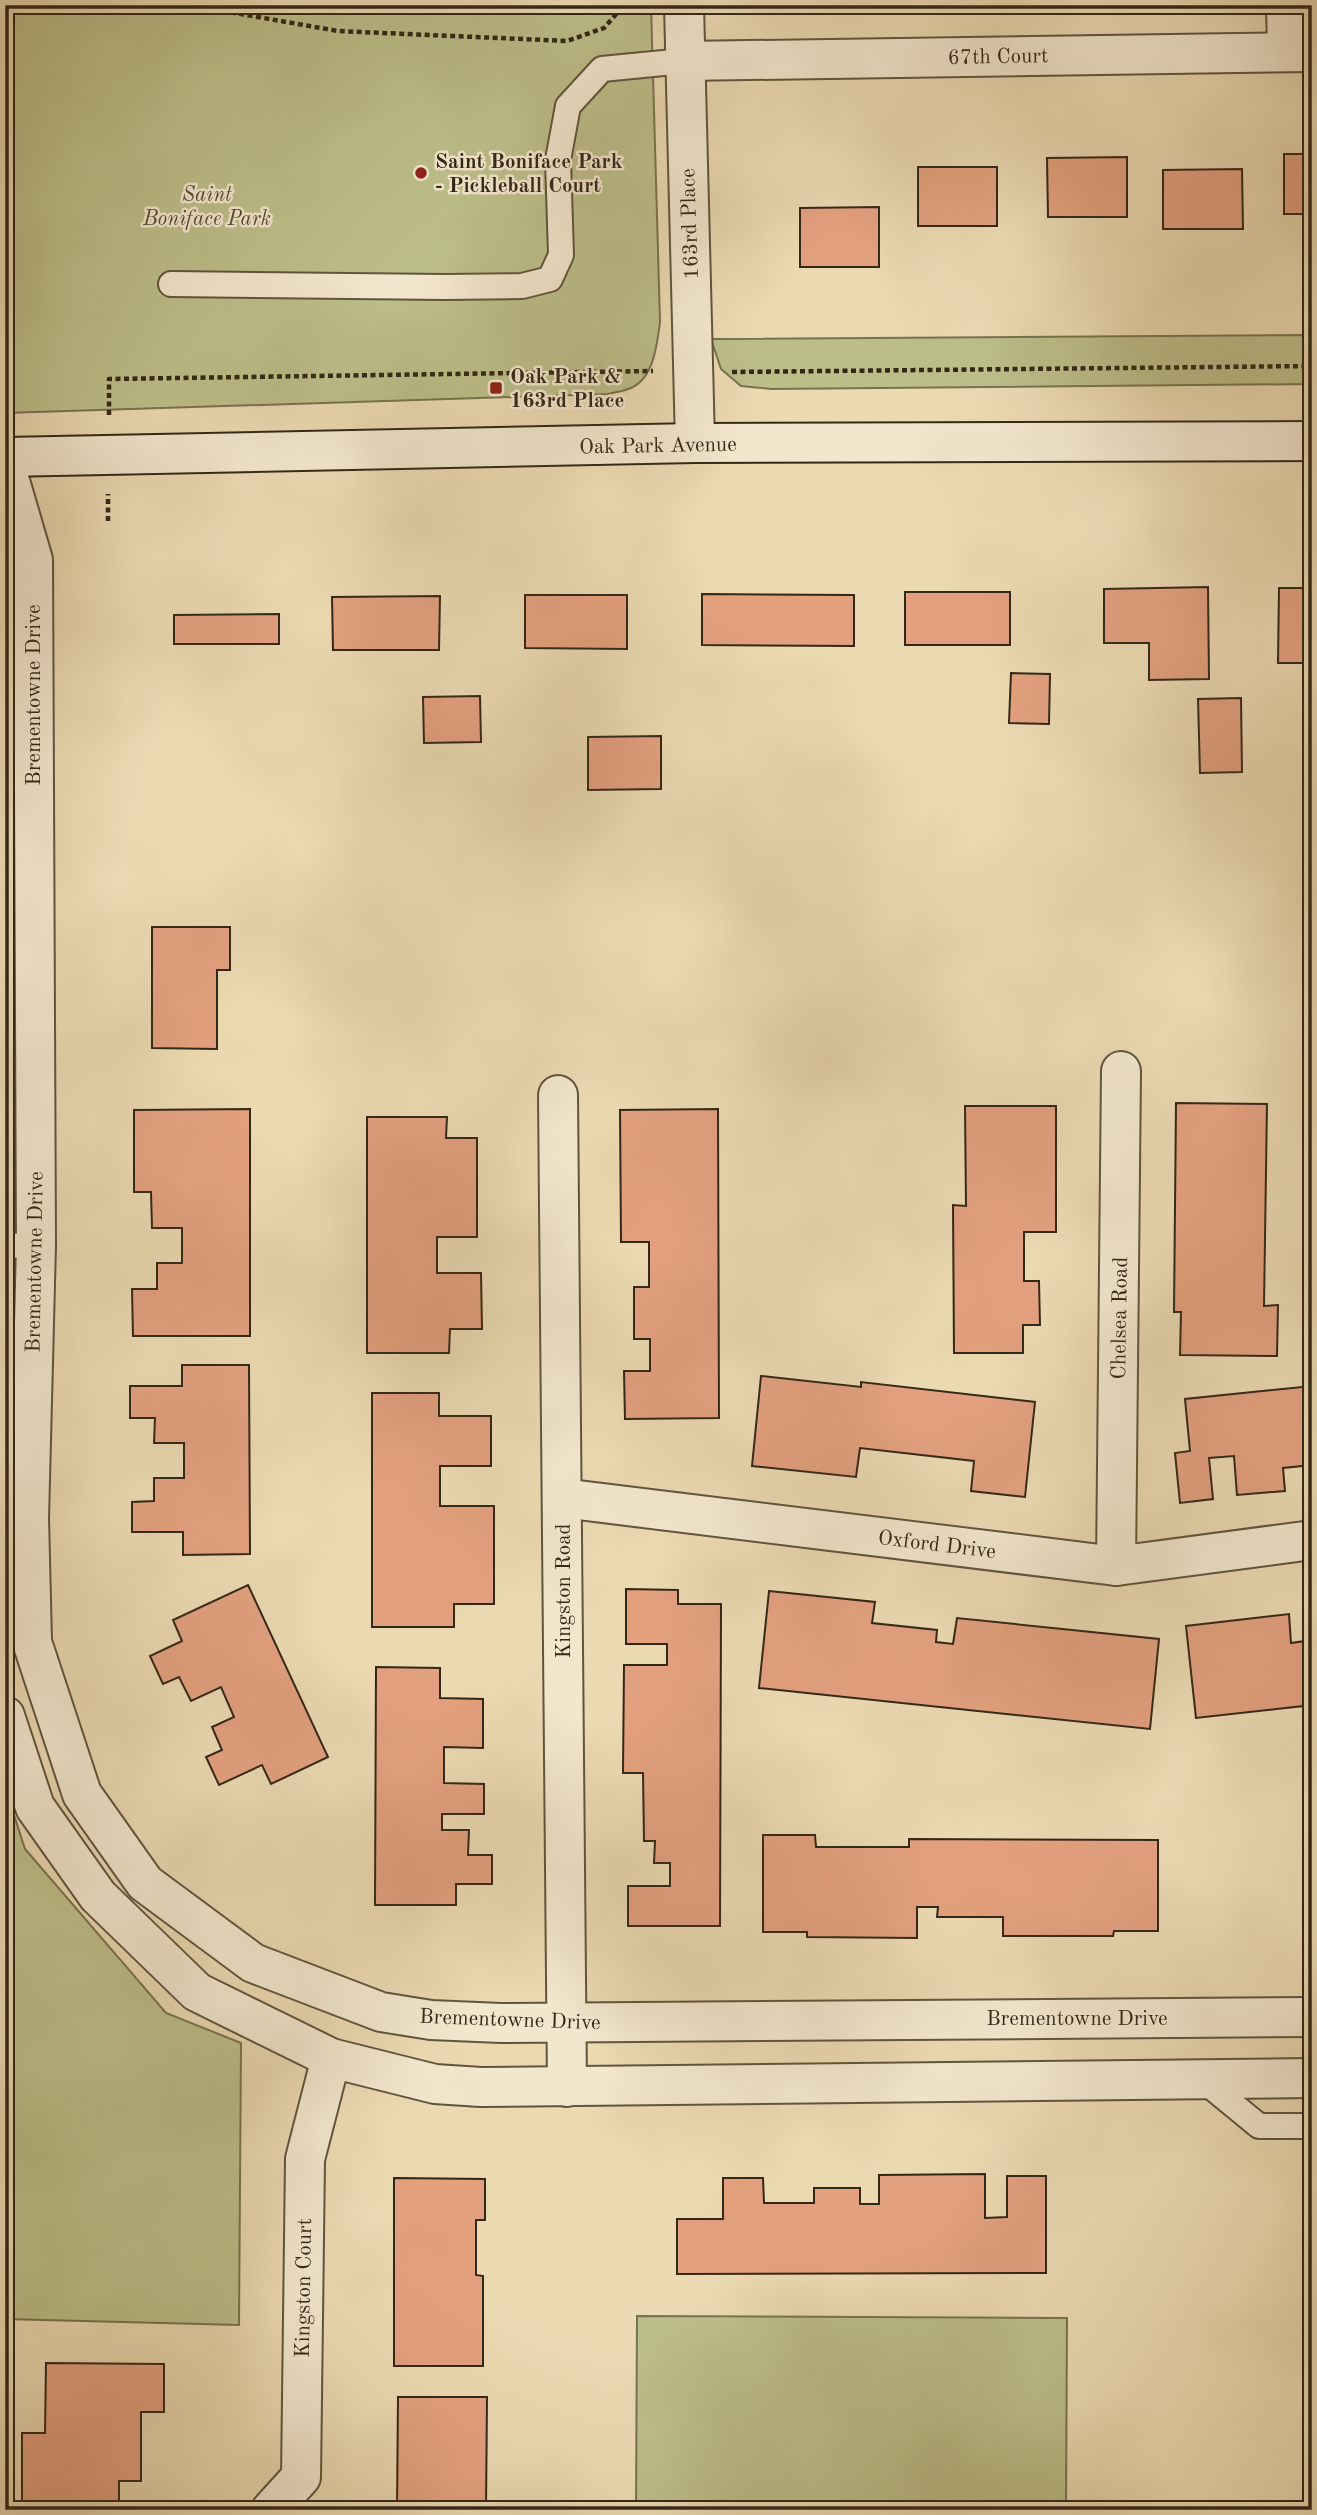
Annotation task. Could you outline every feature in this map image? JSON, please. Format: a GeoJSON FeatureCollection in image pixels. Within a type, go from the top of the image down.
{"type":"FeatureCollection","features":[{"type":"Feature","properties":{"kind":"street","name":"163rd Place"},"geometry":{"type":"LineString","coordinates":[[684,5],[695,443]]}},
{"type":"Feature","properties":{"kind":"street"},"geometry":{"type":"LineString","coordinates":[[1286,5],[1299,52]]}},
{"type":"Feature","properties":{"kind":"street","name":"67th Court"},"geometry":{"type":"LineString","coordinates":[[684,61],[1299,52]]}},
{"type":"Feature","properties":{"kind":"street","name":"Oak Park Avenue"},"geometry":{"type":"LineString","coordinates":[[5,457],[695,443],[1312,441]]}},
{"type":"Feature","properties":{"kind":"street","name":"Brementowne Drive"},"geometry":{"type":"LineString","coordinates":[[5,464],[33,559],[17,1518],[32,1642],[82,1794],[145,1883],[253,1963],[381,2012],[431,2020],[501,2023],[1312,2017]]}},
{"type":"Feature","properties":{"kind":"street","name":"Chelsea Road"},"geometry":{"type":"LineString","coordinates":[[1116,1566],[1121,1071]]}},
{"type":"Feature","properties":{"kind":"street","name":"Kingston Road"},"geometry":{"type":"LineString","coordinates":[[558,1095],[567,2087]]}},
{"type":"Feature","properties":{"kind":"street","name":"Oxford Drive"},"geometry":{"type":"LineString","coordinates":[[562,1498],[1116,1566],[1312,1540]]}},
{"type":"Feature","properties":{"kind":"street"},"geometry":{"type":"LineString","coordinates":[[5,1716],[35,1807],[98,1896],[197,1992],[331,2058],[435,2084],[481,2087],[1312,2078]]}},
{"type":"Feature","properties":{"kind":"street","name":"Kingston Court"},"geometry":{"type":"LineString","coordinates":[[271,2510],[301,2477],[305,2159],[331,2058]]}},
{"type":"Feature","properties":{"kind":"lane"},"geometry":{"type":"LineString","coordinates":[[171,284],[522,286],[550,279],[561,256],[558,160],[568,106],[602,69],[684,61]]}},
{"type":"Feature","properties":{"kind":"lane"},"geometry":{"type":"LineString","coordinates":[[1203,2080],[1259,2126],[1309,2126],[1312,2123]]}},
{"type":"Feature","properties":{"kind":"path"},"geometry":{"type":"LineString","coordinates":[[118,5],[174,5]]}},
{"type":"Feature","properties":{"kind":"path"},"geometry":{"type":"LineString","coordinates":[[190,5],[338,31],[567,41],[604,28],[624,5]]}},
{"type":"Feature","properties":{"kind":"path"},"geometry":{"type":"LineString","coordinates":[[735,372],[1312,366]]}},
{"type":"Feature","properties":{"kind":"path"},"geometry":{"type":"LineString","coordinates":[[110,379],[649,371]]}},
{"type":"Feature","properties":{"kind":"green space","name":"Saint Boniface Park"},"geometry":{"type":"Polygon","coordinates":[[[5,5],[651,5],[660,322],[656,350],[645,377],[631,388],[608,394],[5,413],[5,5]]]}},
{"type":"Feature","properties":{"kind":"green space"},"geometry":{"type":"Polygon","coordinates":[[[1312,335],[1312,384],[771,389],[741,386],[721,369],[711,339],[1312,335]]]}},
{"type":"Feature","properties":{"kind":"green space"},"geometry":{"type":"Polygon","coordinates":[[[5,1787],[25,1849],[166,2013],[241,2043],[239,2325],[5,2319],[5,1787]]]}},
{"type":"Feature","properties":{"kind":"green space"},"geometry":{"type":"Polygon","coordinates":[[[637,2316],[1067,2318],[1066,2510],[636,2510],[637,2316]]]}},
{"type":"Feature","properties":{"kind":"building"},"geometry":{"type":"Polygon","coordinates":[[[1284,154],[1312,154],[1312,214],[1284,214],[1284,154]]]}},
{"type":"Feature","properties":{"kind":"building"},"geometry":{"type":"Polygon","coordinates":[[[1127,157],[1127,217],[1048,217],[1047,158],[1127,157]]]}},
{"type":"Feature","properties":{"kind":"building"},"geometry":{"type":"Polygon","coordinates":[[[918,167],[997,167],[997,226],[918,226],[918,167]]]}},
{"type":"Feature","properties":{"kind":"building"},"geometry":{"type":"Polygon","coordinates":[[[1242,169],[1243,229],[1163,229],[1163,170],[1242,169]]]}},
{"type":"Feature","properties":{"kind":"building"},"geometry":{"type":"Polygon","coordinates":[[[879,207],[879,267],[800,267],[800,208],[879,207]]]}},
{"type":"Feature","properties":{"kind":"building"},"geometry":{"type":"Polygon","coordinates":[[[1208,587],[1209,679],[1149,680],[1149,643],[1104,643],[1104,589],[1208,587]]]}},
{"type":"Feature","properties":{"kind":"building"},"geometry":{"type":"Polygon","coordinates":[[[1279,588],[1312,588],[1312,663],[1278,663],[1279,588]]]}},
{"type":"Feature","properties":{"kind":"building"},"geometry":{"type":"Polygon","coordinates":[[[905,592],[1010,592],[1010,645],[905,645],[905,592]]]}},
{"type":"Feature","properties":{"kind":"building"},"geometry":{"type":"Polygon","coordinates":[[[702,594],[854,595],[854,646],[702,645],[702,594]]]}},
{"type":"Feature","properties":{"kind":"building"},"geometry":{"type":"Polygon","coordinates":[[[525,595],[627,595],[627,649],[525,648],[525,595]]]}},
{"type":"Feature","properties":{"kind":"building"},"geometry":{"type":"Polygon","coordinates":[[[440,596],[439,650],[333,650],[332,597],[440,596]]]}},
{"type":"Feature","properties":{"kind":"building"},"geometry":{"type":"Polygon","coordinates":[[[279,614],[279,644],[174,644],[174,615],[279,614]]]}},
{"type":"Feature","properties":{"kind":"building"},"geometry":{"type":"Polygon","coordinates":[[[1011,673],[1050,674],[1049,724],[1009,723],[1011,673]]]}},
{"type":"Feature","properties":{"kind":"building"},"geometry":{"type":"Polygon","coordinates":[[[480,696],[481,742],[424,743],[423,697],[480,696]]]}},
{"type":"Feature","properties":{"kind":"building"},"geometry":{"type":"Polygon","coordinates":[[[1241,698],[1242,772],[1200,773],[1198,699],[1241,698]]]}},
{"type":"Feature","properties":{"kind":"building"},"geometry":{"type":"Polygon","coordinates":[[[661,736],[661,789],[588,790],[588,737],[661,736]]]}},
{"type":"Feature","properties":{"kind":"building"},"geometry":{"type":"Polygon","coordinates":[[[152,927],[230,927],[230,970],[217,970],[217,1049],[152,1048],[152,927]]]}},
{"type":"Feature","properties":{"kind":"building"},"geometry":{"type":"Polygon","coordinates":[[[1176,1103],[1267,1104],[1264,1306],[1278,1305],[1277,1356],[1180,1355],[1181,1312],[1174,1312],[1176,1103]]]}},
{"type":"Feature","properties":{"kind":"building"},"geometry":{"type":"Polygon","coordinates":[[[965,1106],[1056,1106],[1056,1232],[1024,1232],[1024,1281],[1039,1281],[1040,1325],[1023,1325],[1023,1353],[954,1353],[953,1205],[966,1206],[965,1106]]]}},
{"type":"Feature","properties":{"kind":"building"},"geometry":{"type":"Polygon","coordinates":[[[250,1109],[250,1336],[133,1336],[132,1289],[157,1289],[157,1263],[182,1263],[182,1228],[152,1228],[151,1192],[134,1192],[134,1110],[250,1109]]]}},
{"type":"Feature","properties":{"kind":"building"},"geometry":{"type":"Polygon","coordinates":[[[718,1109],[719,1418],[625,1419],[624,1371],[650,1371],[650,1339],[634,1339],[634,1287],[649,1287],[649,1242],[621,1242],[620,1110],[718,1109]]]}},
{"type":"Feature","properties":{"kind":"building"},"geometry":{"type":"Polygon","coordinates":[[[367,1117],[447,1117],[446,1138],[477,1138],[477,1237],[437,1237],[437,1273],[481,1273],[482,1329],[450,1329],[449,1353],[367,1353],[367,1117]]]}},
{"type":"Feature","properties":{"kind":"building"},"geometry":{"type":"Polygon","coordinates":[[[182,1365],[249,1365],[250,1554],[183,1555],[183,1532],[132,1532],[132,1502],[154,1501],[154,1478],[184,1478],[184,1443],[154,1443],[155,1418],[130,1418],[130,1386],[182,1386],[182,1365]]]}},
{"type":"Feature","properties":{"kind":"building"},"geometry":{"type":"Polygon","coordinates":[[[761,1376],[861,1387],[861,1382],[1035,1402],[1025,1497],[971,1491],[974,1461],[860,1448],[856,1477],[752,1466],[761,1376]]]}},
{"type":"Feature","properties":{"kind":"building"},"geometry":{"type":"Polygon","coordinates":[[[1312,1386],[1312,1465],[1283,1468],[1285,1491],[1237,1495],[1234,1456],[1209,1458],[1213,1499],[1180,1503],[1175,1453],[1190,1451],[1185,1399],[1312,1386]]]}},
{"type":"Feature","properties":{"kind":"building"},"geometry":{"type":"Polygon","coordinates":[[[372,1393],[439,1393],[439,1416],[491,1416],[491,1466],[440,1466],[440,1506],[494,1506],[494,1604],[454,1604],[454,1627],[372,1627],[372,1393]]]}},
{"type":"Feature","properties":{"kind":"building"},"geometry":{"type":"Polygon","coordinates":[[[248,1585],[328,1757],[271,1784],[262,1765],[219,1785],[206,1757],[222,1750],[212,1727],[234,1717],[221,1687],[191,1701],[179,1677],[163,1684],[150,1656],[182,1641],[173,1620],[248,1585]]]}},
{"type":"Feature","properties":{"kind":"building"},"geometry":{"type":"Polygon","coordinates":[[[626,1589],[678,1590],[678,1604],[721,1604],[720,1926],[628,1926],[628,1886],[670,1886],[670,1863],[654,1863],[655,1841],[644,1841],[643,1773],[623,1773],[624,1665],[667,1665],[667,1644],[626,1644],[626,1589]]]}},
{"type":"Feature","properties":{"kind":"building"},"geometry":{"type":"Polygon","coordinates":[[[769,1591],[875,1602],[872,1623],[937,1630],[936,1642],[953,1644],[957,1618],[1159,1639],[1150,1729],[759,1688],[769,1591]]]}},
{"type":"Feature","properties":{"kind":"building"},"geometry":{"type":"Polygon","coordinates":[[[1289,1614],[1291,1643],[1312,1640],[1312,1705],[1196,1718],[1186,1626],[1289,1614]]]}},
{"type":"Feature","properties":{"kind":"building"},"geometry":{"type":"Polygon","coordinates":[[[376,1667],[440,1668],[440,1698],[483,1699],[483,1748],[444,1747],[444,1783],[484,1784],[484,1814],[442,1814],[442,1830],[469,1830],[468,1855],[492,1855],[492,1884],[456,1884],[456,1905],[375,1905],[376,1667]]]}},
{"type":"Feature","properties":{"kind":"building"},"geometry":{"type":"Polygon","coordinates":[[[763,1835],[815,1835],[816,1847],[909,1847],[909,1839],[1158,1840],[1158,1931],[1114,1931],[1113,1936],[1003,1936],[1003,1917],[937,1917],[938,1907],[917,1907],[917,1938],[807,1937],[807,1932],[763,1932],[763,1835]]]}},
{"type":"Feature","properties":{"kind":"building"},"geometry":{"type":"Polygon","coordinates":[[[985,2174],[985,2218],[1007,2217],[1007,2176],[1046,2176],[1046,2273],[677,2274],[677,2219],[723,2219],[723,2178],[763,2178],[764,2203],[814,2203],[814,2188],[860,2188],[860,2204],[879,2204],[879,2175],[985,2174]]]}},
{"type":"Feature","properties":{"kind":"building"},"geometry":{"type":"Polygon","coordinates":[[[394,2178],[485,2179],[485,2220],[476,2220],[476,2275],[483,2276],[483,2366],[394,2366],[394,2178]]]}},
{"type":"Feature","properties":{"kind":"building"},"geometry":{"type":"Polygon","coordinates":[[[46,2363],[164,2364],[164,2412],[141,2412],[141,2481],[119,2481],[119,2510],[22,2510],[22,2433],[45,2433],[46,2363]]]}},
{"type":"Feature","properties":{"kind":"building"},"geometry":{"type":"Polygon","coordinates":[[[398,2397],[487,2397],[486,2510],[397,2510],[398,2397]]]}},
{"type":"Feature","properties":{"kind":"place","name":"Saint Boniface Park - Pickleball Court"},"geometry":{"type":"Point","coordinates":[421,173]}},
{"type":"Feature","properties":{"kind":"place","name":"Oak Park & 163rd Place"},"geometry":{"type":"Point","coordinates":[496,388]}}]}
